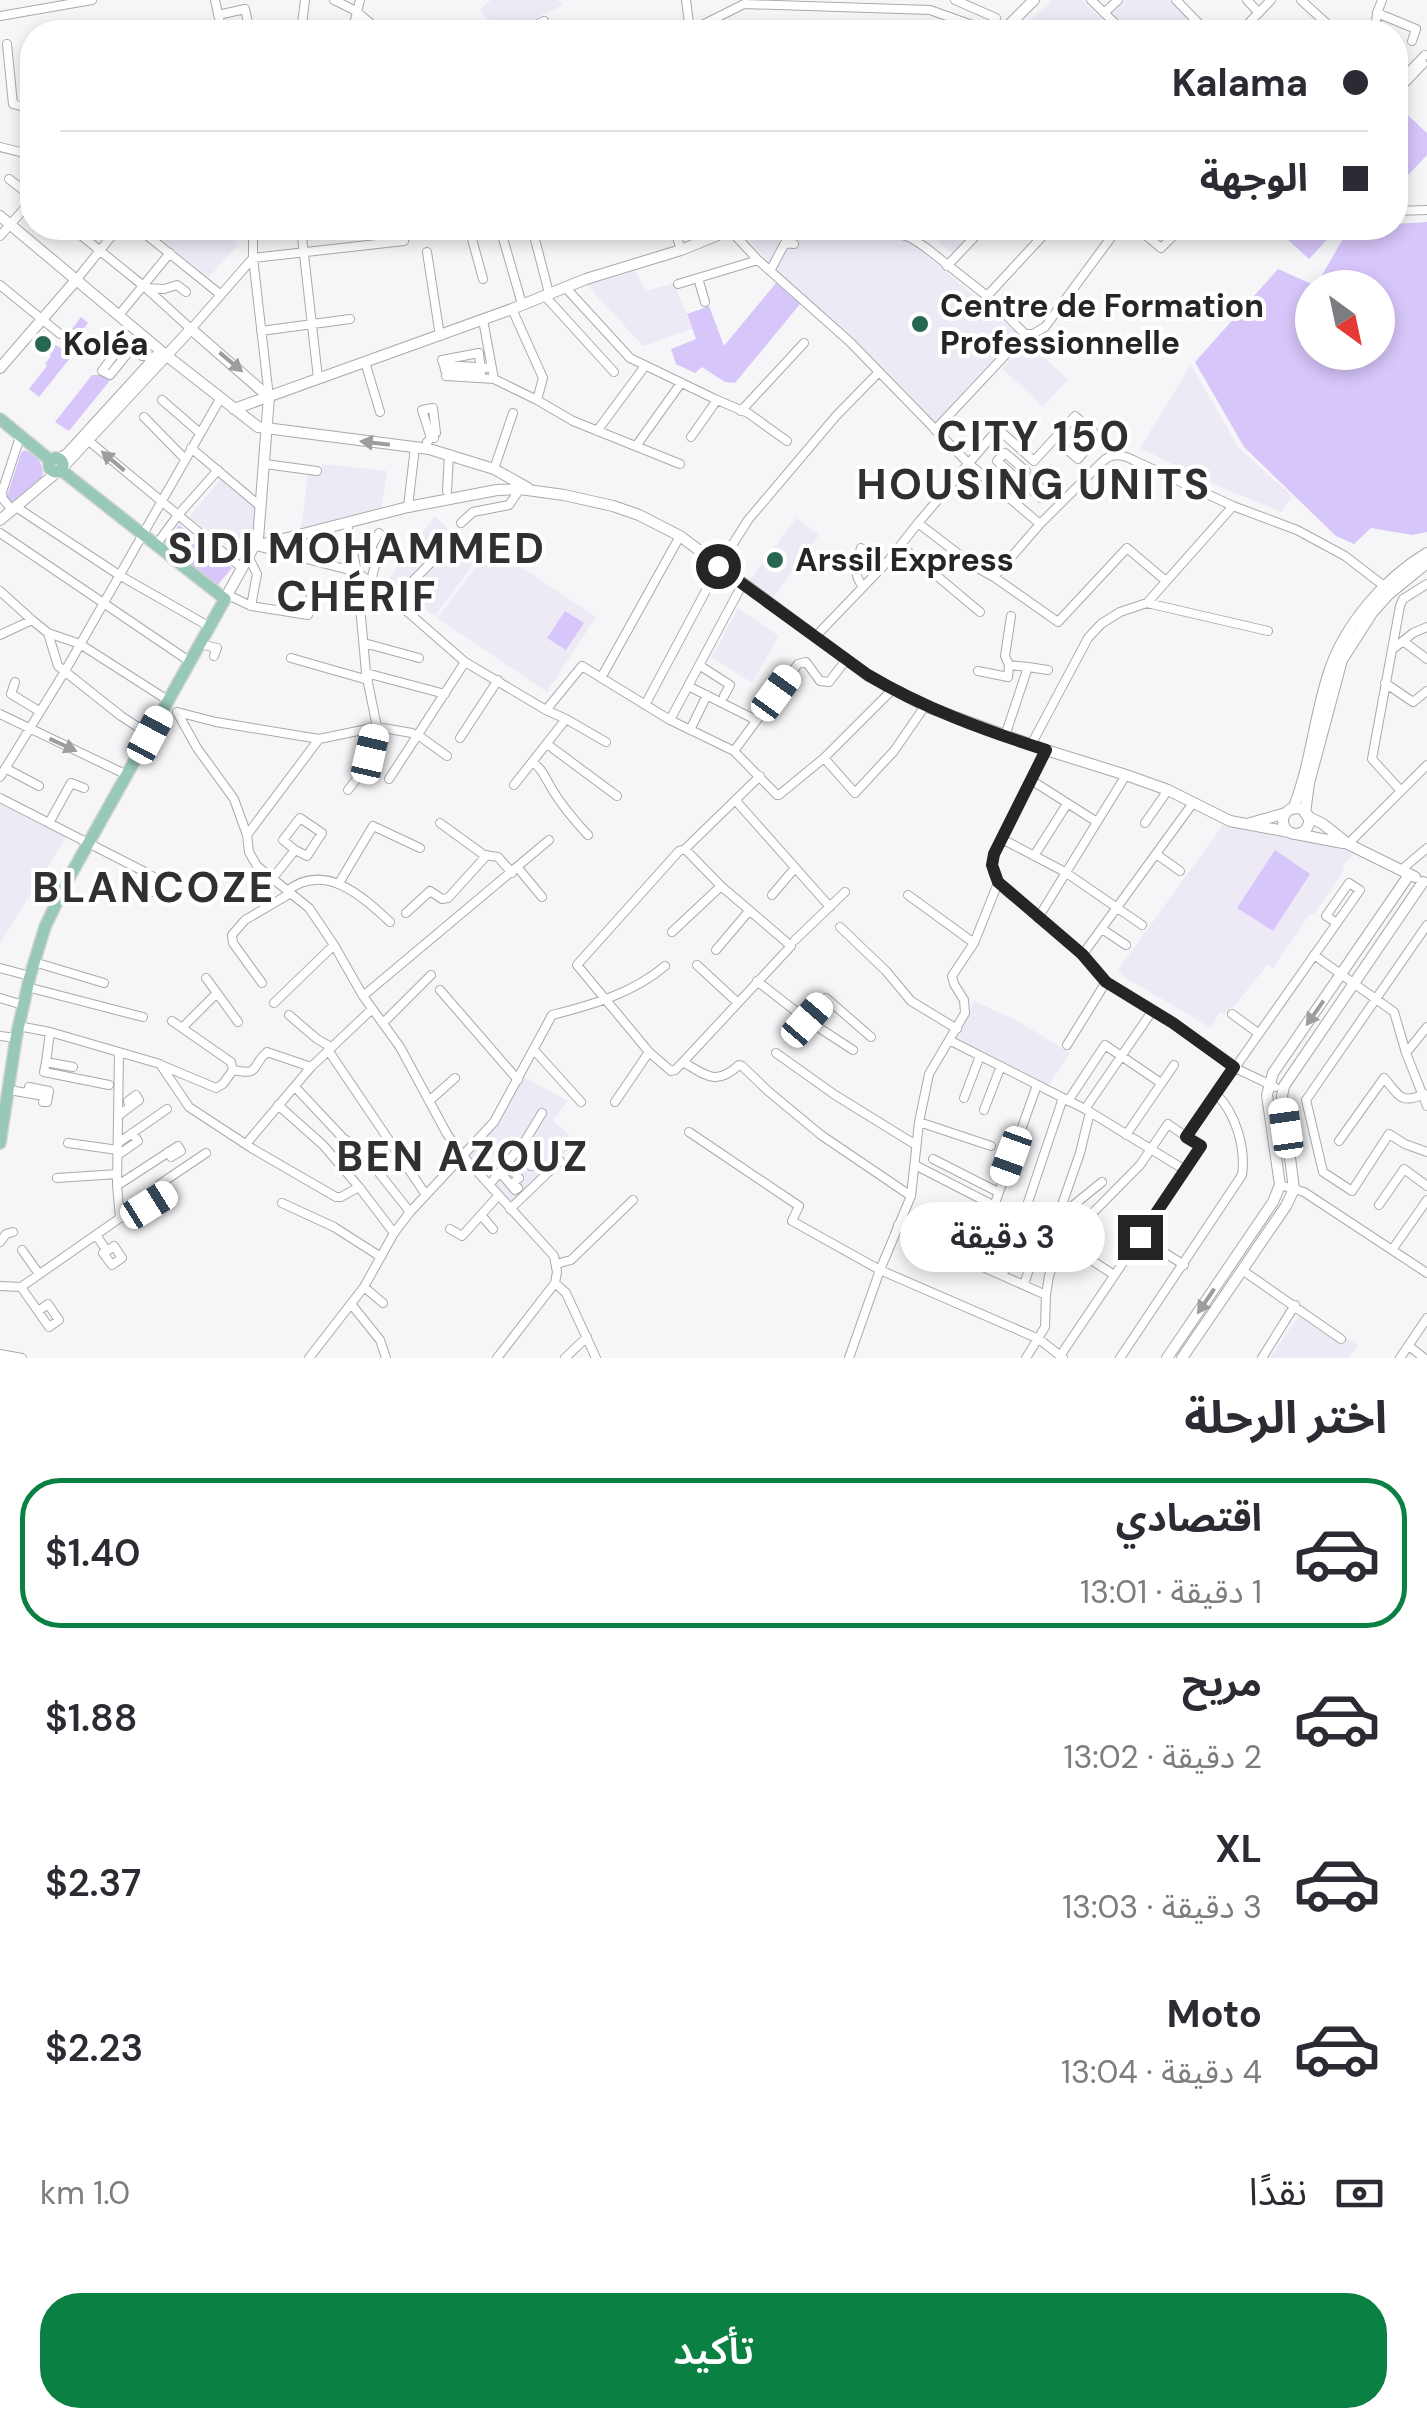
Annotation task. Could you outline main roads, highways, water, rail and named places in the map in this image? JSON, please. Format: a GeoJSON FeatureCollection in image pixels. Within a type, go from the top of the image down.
{"type":"FeatureCollection","features":[{"type":"Feature","properties":{"kind":"main road"},"geometry":{"type":"LineString","coordinates":[[1014,20],[1034,0]]}},
{"type":"Feature","properties":{"kind":"main road"},"geometry":{"type":"LineString","coordinates":[[29,240],[161,355],[258,427],[424,445],[494,469],[533,490]]}},
{"type":"Feature","properties":{"kind":"main road"},"geometry":{"type":"LineString","coordinates":[[234,409],[564,287],[706,240]]}},
{"type":"Feature","properties":{"kind":"main road"},"geometry":{"type":"LineString","coordinates":[[0,368],[76,279]]}},
{"type":"Feature","properties":{"kind":"main road"},"geometry":{"type":"LineString","coordinates":[[0,520],[191,329],[270,397]]}},
{"type":"Feature","properties":{"kind":"main road"},"geometry":{"type":"LineString","coordinates":[[0,1143],[17,1032],[44,927],[256,546],[270,397]]}},
{"type":"Feature","properties":{"kind":"main road"},"geometry":{"type":"LineString","coordinates":[[0,419],[142,535],[226,597]]}},
{"type":"Feature","properties":{"kind":"main road"},"geometry":{"type":"LineString","coordinates":[[256,546],[464,495],[520,489],[588,499],[638,515],[680,536],[846,660],[892,690],[926,706],[1031,746],[1126,774],[1241,825],[1348,844]]}},
{"type":"Feature","properties":{"kind":"main road"},"geometry":{"type":"LineString","coordinates":[[1292,833],[1306,829],[1298,813],[1302,784],[1335,657],[1384,586],[1427,553]]}},
{"type":"Feature","properties":{"kind":"main road"},"geometry":{"type":"LineString","coordinates":[[1292,833],[1283,821],[1298,813],[1309,783],[1342,660],[1389,594],[1427,563]]}},
{"type":"Feature","properties":{"kind":"main road"},"geometry":{"type":"LineString","coordinates":[[1241,825],[1298,813],[1323,824],[1348,844],[1418,877]]}},
{"type":"Feature","properties":{"kind":"main road"},"geometry":{"type":"LineString","coordinates":[[1166,1358],[1273,1202],[1280,1185],[1267,1095],[1274,1073],[1341,975],[1418,877]]}},
{"type":"Feature","properties":{"kind":"main road"},"geometry":{"type":"LineString","coordinates":[[1182,1358],[1294,1189],[1283,1091],[1418,877]]}},
{"type":"Feature","properties":{"kind":"place","name":"Centre de Formation Professionnelle"},"geometry":{"type":"Point","coordinates":[920,324]}},
{"type":"Feature","properties":{"kind":"place","name":"Koléa"},"geometry":{"type":"Point","coordinates":[43,344]}},
{"type":"Feature","properties":{"kind":"place","name":"Arssil Express"},"geometry":{"type":"Point","coordinates":[775,560]}},
{"type":"Feature","properties":{"kind":"district","name":"CITY 150 HOUSING UNITS"},"geometry":{"type":"Point","coordinates":[1034,460]}},
{"type":"Feature","properties":{"kind":"district","name":"SIDI MOHAMMED CHÉRIF"},"geometry":{"type":"Point","coordinates":[357,572]}},
{"type":"Feature","properties":{"kind":"district","name":"BLANCOZE"},"geometry":{"type":"Point","coordinates":[154,887]}},
{"type":"Feature","properties":{"kind":"district","name":"BEN AZOUZ"},"geometry":{"type":"Point","coordinates":[463,1156]}}]}
